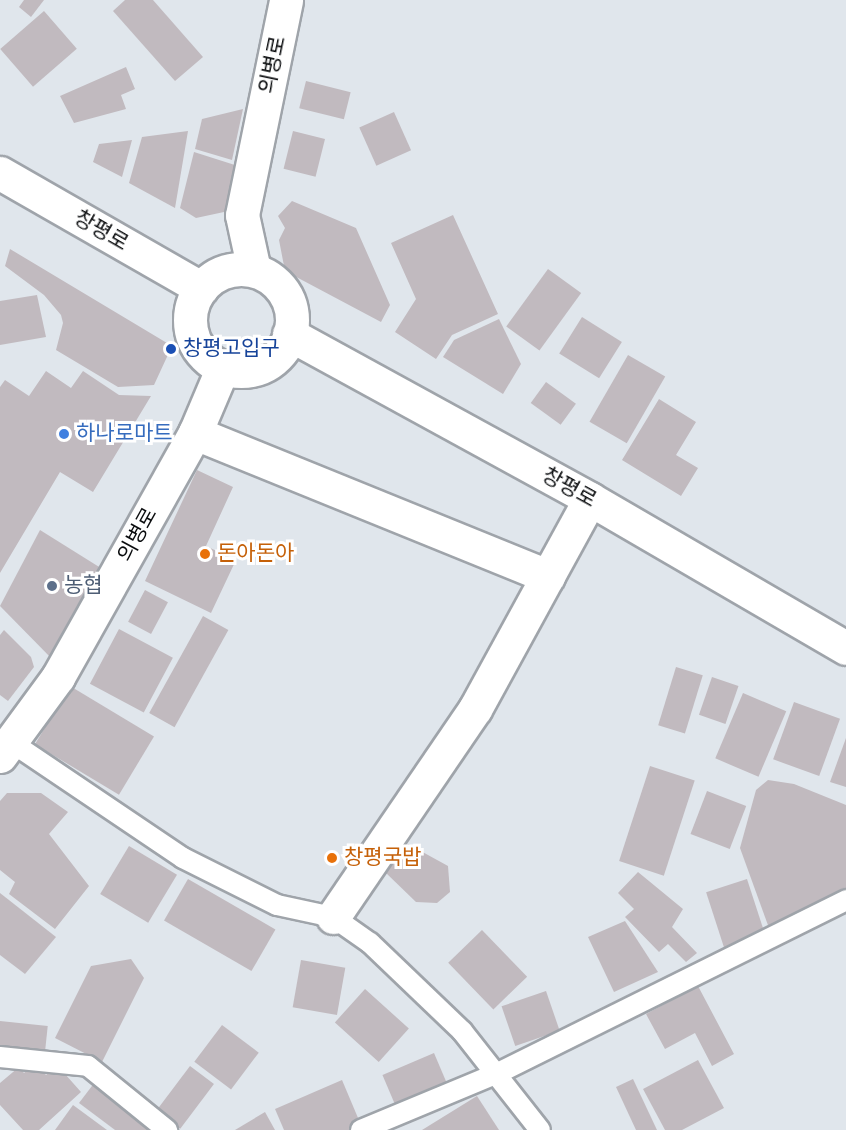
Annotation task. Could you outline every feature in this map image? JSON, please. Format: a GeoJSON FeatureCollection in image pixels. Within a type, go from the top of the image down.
{"type":"FeatureCollection","features":[{"type":"Feature","properties":{"kind":"street","name":"의병로"},"geometry":{"type":"LineString","coordinates":[[254,270],[242,215],[286,0]]}},
{"type":"Feature","properties":{"kind":"street","name":"창평로"},"geometry":{"type":"LineString","coordinates":[[0,173],[201,288]]}},
{"type":"Feature","properties":{"kind":"street"},"geometry":{"type":"LineString","coordinates":[[254,270],[282,290],[290,305],[289,334],[279,353],[265,364],[249,370],[223,367],[203,354],[190,325],[191,309],[201,288],[222,273],[254,270]]}},
{"type":"Feature","properties":{"kind":"street","name":"창평로"},"geometry":{"type":"LineString","coordinates":[[289,334],[590,499],[846,648]]}},
{"type":"Feature","properties":{"kind":"street","name":"의병로"},"geometry":{"type":"LineString","coordinates":[[5,749],[58,676],[195,433],[223,367]]}},
{"type":"Feature","properties":{"kind":"street"},"geometry":{"type":"LineString","coordinates":[[195,433],[548,576]]}},
{"type":"Feature","properties":{"kind":"street"},"geometry":{"type":"LineString","coordinates":[[333,917],[475,710],[590,499]]}},
{"type":"Feature","properties":{"kind":"lane"},"geometry":{"type":"LineString","coordinates":[[5,749],[183,858],[277,905],[333,917],[370,943],[412,982],[498,1074],[540,1130]]}},
{"type":"Feature","properties":{"kind":"lane"},"geometry":{"type":"LineString","coordinates":[[361,1130],[498,1074],[846,900]]}},
{"type":"Feature","properties":{"kind":"lane"},"geometry":{"type":"LineString","coordinates":[[0,1057],[88,1066],[166,1130]]}},
{"type":"Feature","properties":{"kind":"building"},"geometry":{"type":"Polygon","coordinates":[[[24,0],[44,0],[31,17],[19,7],[24,0]]]}},
{"type":"Feature","properties":{"kind":"building"},"geometry":{"type":"Polygon","coordinates":[[[125,0],[153,0],[203,57],[175,81],[113,11],[125,0]]]}},
{"type":"Feature","properties":{"kind":"building"},"geometry":{"type":"Polygon","coordinates":[[[44,11],[77,49],[33,87],[0,49],[44,11]]]}},
{"type":"Feature","properties":{"kind":"building"},"geometry":{"type":"Polygon","coordinates":[[[126,67],[135,89],[121,95],[126,109],[74,123],[60,96],[126,67]]]}},
{"type":"Feature","properties":{"kind":"building"},"geometry":{"type":"Polygon","coordinates":[[[306,81],[351,92],[344,119],[299,108],[306,81]]]}},
{"type":"Feature","properties":{"kind":"building"},"geometry":{"type":"Polygon","coordinates":[[[243,109],[232,160],[195,149],[202,119],[243,109]]]}},
{"type":"Feature","properties":{"kind":"building"},"geometry":{"type":"Polygon","coordinates":[[[394,112],[411,150],[376,166],[359,127],[394,112]]]}},
{"type":"Feature","properties":{"kind":"building"},"geometry":{"type":"Polygon","coordinates":[[[188,131],[175,208],[129,183],[142,137],[188,131]]]}},
{"type":"Feature","properties":{"kind":"building"},"geometry":{"type":"Polygon","coordinates":[[[293,131],[325,139],[316,177],[284,169],[293,131]]]}},
{"type":"Feature","properties":{"kind":"building"},"geometry":{"type":"Polygon","coordinates":[[[132,140],[122,177],[93,162],[99,144],[132,140]]]}},
{"type":"Feature","properties":{"kind":"building"},"geometry":{"type":"Polygon","coordinates":[[[194,152],[238,166],[224,212],[196,218],[180,208],[194,152]]]}},
{"type":"Feature","properties":{"kind":"building"},"geometry":{"type":"Polygon","coordinates":[[[292,201],[356,228],[390,305],[381,322],[285,271],[279,240],[285,228],[278,216],[292,201]]]}},
{"type":"Feature","properties":{"kind":"building"},"geometry":{"type":"Polygon","coordinates":[[[453,215],[498,314],[452,335],[436,359],[395,332],[416,299],[391,243],[453,215]]]}},
{"type":"Feature","properties":{"kind":"building"},"geometry":{"type":"Polygon","coordinates":[[[10,249],[172,346],[154,385],[118,387],[56,350],[63,323],[61,315],[44,295],[5,266],[10,249]]]}},
{"type":"Feature","properties":{"kind":"building"},"geometry":{"type":"Polygon","coordinates":[[[548,269],[581,293],[539,351],[506,326],[548,269]]]}},
{"type":"Feature","properties":{"kind":"building"},"geometry":{"type":"Polygon","coordinates":[[[37,295],[46,337],[0,345],[0,301],[37,295]]]}},
{"type":"Feature","properties":{"kind":"building"},"geometry":{"type":"Polygon","coordinates":[[[582,317],[622,342],[599,378],[559,353],[582,317]]]}},
{"type":"Feature","properties":{"kind":"building"},"geometry":{"type":"Polygon","coordinates":[[[499,319],[521,364],[503,394],[443,357],[454,340],[499,319]]]}},
{"type":"Feature","properties":{"kind":"building"},"geometry":{"type":"Polygon","coordinates":[[[628,355],[665,376],[627,443],[590,422],[628,355]]]}},
{"type":"Feature","properties":{"kind":"building","name":"하나로마트"},"geometry":{"type":"Polygon","coordinates":[[[46,371],[71,388],[83,371],[119,395],[151,396],[93,492],[60,472],[0,573],[0,387],[5,380],[29,396],[46,371]]]}},
{"type":"Feature","properties":{"kind":"building"},"geometry":{"type":"Polygon","coordinates":[[[546,382],[576,404],[561,425],[531,403],[546,382]]]}},
{"type":"Feature","properties":{"kind":"building"},"geometry":{"type":"Polygon","coordinates":[[[659,399],[696,422],[676,455],[698,468],[681,496],[622,460],[659,399]]]}},
{"type":"Feature","properties":{"kind":"building"},"geometry":{"type":"Polygon","coordinates":[[[197,470],[233,487],[206,546],[236,560],[211,613],[145,581],[197,470]]]}},
{"type":"Feature","properties":{"kind":"building","name":"농협"},"geometry":{"type":"Polygon","coordinates":[[[40,530],[104,570],[54,661],[0,606],[40,530]]]}},
{"type":"Feature","properties":{"kind":"building"},"geometry":{"type":"Polygon","coordinates":[[[145,590],[168,602],[151,634],[128,622],[145,590]]]}},
{"type":"Feature","properties":{"kind":"building"},"geometry":{"type":"Polygon","coordinates":[[[203,616],[228,630],[175,727],[149,713],[203,616]]]}},
{"type":"Feature","properties":{"kind":"building"},"geometry":{"type":"Polygon","coordinates":[[[119,629],[173,658],[144,712],[90,684],[119,629]]]}},
{"type":"Feature","properties":{"kind":"building"},"geometry":{"type":"Polygon","coordinates":[[[4,630],[31,657],[34,667],[8,701],[0,695],[0,635],[4,630]]]}},
{"type":"Feature","properties":{"kind":"building"},"geometry":{"type":"Polygon","coordinates":[[[676,667],[703,675],[685,734],[658,725],[676,667]]]}},
{"type":"Feature","properties":{"kind":"building"},"geometry":{"type":"Polygon","coordinates":[[[712,677],[738,686],[725,724],[699,715],[712,677]]]}},
{"type":"Feature","properties":{"kind":"building"},"geometry":{"type":"Polygon","coordinates":[[[70,686],[154,736],[119,795],[35,744],[70,686]]]}},
{"type":"Feature","properties":{"kind":"building"},"geometry":{"type":"Polygon","coordinates":[[[743,693],[786,711],[759,777],[715,758],[743,693]]]}},
{"type":"Feature","properties":{"kind":"building"},"geometry":{"type":"Polygon","coordinates":[[[794,702],[840,719],[819,776],[773,759],[794,702]]]}},
{"type":"Feature","properties":{"kind":"building"},"geometry":{"type":"Polygon","coordinates":[[[846,738],[846,787],[830,782],[846,738]]]}},
{"type":"Feature","properties":{"kind":"building"},"geometry":{"type":"Polygon","coordinates":[[[650,766],[695,781],[664,876],[619,861],[650,766]]]}},
{"type":"Feature","properties":{"kind":"building"},"geometry":{"type":"Polygon","coordinates":[[[768,780],[794,784],[846,805],[846,890],[837,898],[769,928],[740,848],[756,790],[768,780]]]}},
{"type":"Feature","properties":{"kind":"building"},"geometry":{"type":"Polygon","coordinates":[[[707,791],[746,806],[730,849],[691,834],[707,791]]]}},
{"type":"Feature","properties":{"kind":"building"},"geometry":{"type":"Polygon","coordinates":[[[7,793],[41,793],[68,812],[49,834],[89,886],[55,929],[9,894],[15,882],[0,870],[0,801],[7,793]]]}},
{"type":"Feature","properties":{"kind":"building"},"geometry":{"type":"Polygon","coordinates":[[[408,844],[448,866],[450,892],[437,903],[416,902],[386,873],[408,844]]]}},
{"type":"Feature","properties":{"kind":"building"},"geometry":{"type":"Polygon","coordinates":[[[129,846],[177,875],[148,923],[100,894],[129,846]]]}},
{"type":"Feature","properties":{"kind":"building"},"geometry":{"type":"Polygon","coordinates":[[[638,872],[683,909],[672,927],[697,953],[686,962],[668,944],[659,952],[625,917],[634,909],[618,893],[638,872]]]}},
{"type":"Feature","properties":{"kind":"building"},"geometry":{"type":"Polygon","coordinates":[[[188,879],[275,930],[251,971],[164,921],[188,879]]]}},
{"type":"Feature","properties":{"kind":"building"},"geometry":{"type":"Polygon","coordinates":[[[747,879],[765,934],[724,947],[706,892],[747,879]]]}},
{"type":"Feature","properties":{"kind":"building"},"geometry":{"type":"Polygon","coordinates":[[[0,893],[56,937],[25,974],[0,955],[0,893]]]}},
{"type":"Feature","properties":{"kind":"building"},"geometry":{"type":"Polygon","coordinates":[[[625,921],[658,972],[614,992],[588,937],[625,921]]]}},
{"type":"Feature","properties":{"kind":"building"},"geometry":{"type":"Polygon","coordinates":[[[482,930],[527,977],[493,1009],[448,963],[482,930]]]}},
{"type":"Feature","properties":{"kind":"building"},"geometry":{"type":"Polygon","coordinates":[[[131,959],[144,978],[102,1062],[55,1038],[91,966],[131,959]]]}},
{"type":"Feature","properties":{"kind":"building"},"geometry":{"type":"Polygon","coordinates":[[[301,960],[345,968],[337,1015],[293,1007],[301,960]]]}},
{"type":"Feature","properties":{"kind":"building"},"geometry":{"type":"Polygon","coordinates":[[[698,986],[734,1054],[712,1066],[695,1033],[665,1049],[646,1014],[698,986]]]}},
{"type":"Feature","properties":{"kind":"building"},"geometry":{"type":"Polygon","coordinates":[[[365,989],[409,1028],[379,1062],[335,1022],[365,989]]]}},
{"type":"Feature","properties":{"kind":"building"},"geometry":{"type":"Polygon","coordinates":[[[546,991],[560,1031],[515,1046],[502,1006],[546,991]]]}},
{"type":"Feature","properties":{"kind":"building"},"geometry":{"type":"Polygon","coordinates":[[[0,1021],[48,1026],[45,1053],[0,1048],[0,1021]]]}},
{"type":"Feature","properties":{"kind":"building"},"geometry":{"type":"Polygon","coordinates":[[[222,1025],[259,1053],[231,1089],[194,1062],[222,1025]]]}},
{"type":"Feature","properties":{"kind":"building"},"geometry":{"type":"Polygon","coordinates":[[[434,1053],[447,1084],[396,1106],[382,1075],[434,1053]]]}},
{"type":"Feature","properties":{"kind":"building"},"geometry":{"type":"Polygon","coordinates":[[[698,1060],[724,1108],[682,1130],[665,1130],[643,1089],[698,1060]]]}},
{"type":"Feature","properties":{"kind":"building"},"geometry":{"type":"Polygon","coordinates":[[[35,1063],[46,1075],[57,1065],[81,1092],[39,1130],[23,1130],[0,1105],[0,1083],[19,1067],[24,1073],[35,1063]]]}},
{"type":"Feature","properties":{"kind":"building"},"geometry":{"type":"Polygon","coordinates":[[[190,1066],[214,1084],[180,1129],[156,1111],[190,1066]]]}},
{"type":"Feature","properties":{"kind":"building"},"geometry":{"type":"Polygon","coordinates":[[[633,1079],[657,1130],[636,1130],[616,1087],[633,1079]]]}},
{"type":"Feature","properties":{"kind":"building"},"geometry":{"type":"Polygon","coordinates":[[[342,1080],[361,1125],[349,1130],[284,1130],[275,1109],[342,1080]]]}},
{"type":"Feature","properties":{"kind":"building"},"geometry":{"type":"Polygon","coordinates":[[[95,1082],[157,1130],[115,1130],[79,1103],[95,1082]]]}},
{"type":"Feature","properties":{"kind":"building"},"geometry":{"type":"Polygon","coordinates":[[[477,1096],[499,1130],[422,1130],[477,1096]]]}},
{"type":"Feature","properties":{"kind":"building"},"geometry":{"type":"Polygon","coordinates":[[[73,1105],[107,1130],[55,1130],[73,1105]]]}},
{"type":"Feature","properties":{"kind":"building"},"geometry":{"type":"Polygon","coordinates":[[[265,1112],[275,1130],[235,1130],[265,1112]]]}},
{"type":"Feature","properties":{"kind":"place","name":"창평고입구"},"geometry":{"type":"Point","coordinates":[171,349]}},
{"type":"Feature","properties":{"kind":"place","name":"하나로마트"},"geometry":{"type":"Point","coordinates":[64,434]}},
{"type":"Feature","properties":{"kind":"place","name":"돈아돈아"},"geometry":{"type":"Point","coordinates":[205,554]}},
{"type":"Feature","properties":{"kind":"place","name":"농협"},"geometry":{"type":"Point","coordinates":[52,586]}},
{"type":"Feature","properties":{"kind":"place","name":"창평국밥"},"geometry":{"type":"Point","coordinates":[332,858]}}]}
